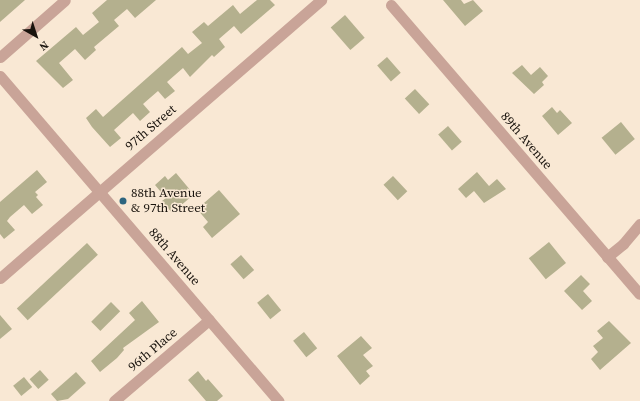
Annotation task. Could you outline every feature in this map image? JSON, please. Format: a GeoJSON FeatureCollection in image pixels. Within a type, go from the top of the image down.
{"type":"FeatureCollection","features":[{"type":"Feature","properties":{"kind":"street"},"geometry":{"type":"LineString","coordinates":[[0,57],[65,0]]}},
{"type":"Feature","properties":{"kind":"street","name":"97th Street"},"geometry":{"type":"LineString","coordinates":[[0,278],[321,0]]}},
{"type":"Feature","properties":{"kind":"street","name":"89th Avenue"},"geometry":{"type":"LineString","coordinates":[[391,5],[640,294]]}},
{"type":"Feature","properties":{"kind":"street","name":"88th Avenue"},"geometry":{"type":"LineString","coordinates":[[0,76],[279,401]]}},
{"type":"Feature","properties":{"kind":"street"},"geometry":{"type":"LineString","coordinates":[[607,257],[623,244],[640,224]]}},
{"type":"Feature","properties":{"kind":"street","name":"96th Place"},"geometry":{"type":"LineString","coordinates":[[114,401],[209,320]]}},
{"type":"Feature","properties":{"kind":"building"},"geometry":{"type":"Polygon","coordinates":[[[0,0],[25,0],[0,22],[0,0]]]}},
{"type":"Feature","properties":{"kind":"building"},"geometry":{"type":"Polygon","coordinates":[[[107,0],[156,0],[135,18],[127,9],[114,20],[119,26],[94,47],[96,50],[85,60],[75,49],[59,63],[73,80],[63,88],[36,61],[76,27],[83,35],[99,22],[92,13],[107,0]]]}},
{"type":"Feature","properties":{"kind":"building"},"geometry":{"type":"Polygon","coordinates":[[[257,0],[270,0],[275,5],[241,34],[234,26],[219,39],[225,47],[214,57],[212,55],[190,77],[183,68],[167,82],[175,91],[165,99],[158,91],[143,104],[150,112],[140,121],[133,113],[114,130],[121,138],[110,147],[92,127],[86,118],[96,109],[103,117],[182,47],[188,54],[202,43],[192,32],[204,22],[208,26],[233,5],[240,14],[257,0]]]}},
{"type":"Feature","properties":{"kind":"building"},"geometry":{"type":"Polygon","coordinates":[[[443,0],[461,0],[464,4],[473,0],[483,11],[465,26],[443,0]]]}},
{"type":"Feature","properties":{"kind":"building"},"geometry":{"type":"Polygon","coordinates":[[[345,15],[365,38],[350,50],[331,27],[345,15]]]}},
{"type":"Feature","properties":{"kind":"building"},"geometry":{"type":"Polygon","coordinates":[[[387,57],[401,73],[391,81],[377,66],[387,57]]]}},
{"type":"Feature","properties":{"kind":"building"},"geometry":{"type":"Polygon","coordinates":[[[522,65],[531,75],[540,67],[548,76],[542,82],[544,85],[534,94],[512,73],[522,65]]]}},
{"type":"Feature","properties":{"kind":"building"},"geometry":{"type":"Polygon","coordinates":[[[415,89],[429,104],[419,114],[405,99],[415,89]]]}},
{"type":"Feature","properties":{"kind":"building"},"geometry":{"type":"Polygon","coordinates":[[[552,107],[557,113],[560,110],[572,123],[558,135],[542,116],[552,107]]]}},
{"type":"Feature","properties":{"kind":"building"},"geometry":{"type":"Polygon","coordinates":[[[621,122],[635,139],[615,155],[602,138],[621,122]]]}},
{"type":"Feature","properties":{"kind":"building"},"geometry":{"type":"Polygon","coordinates":[[[448,126],[462,142],[452,150],[438,135],[448,126]]]}},
{"type":"Feature","properties":{"kind":"building"},"geometry":{"type":"Polygon","coordinates":[[[37,170],[47,182],[35,192],[38,195],[36,197],[43,205],[32,214],[24,205],[10,217],[7,221],[15,230],[4,239],[0,234],[0,202],[37,170]]]}},
{"type":"Feature","properties":{"kind":"building"},"geometry":{"type":"Polygon","coordinates":[[[477,172],[489,186],[497,179],[506,189],[484,203],[474,191],[466,198],[458,189],[477,172]]]}},
{"type":"Feature","properties":{"kind":"building"},"geometry":{"type":"Polygon","coordinates":[[[176,173],[191,191],[189,193],[192,196],[172,213],[162,201],[166,198],[155,185],[165,176],[168,180],[176,173]]]}},
{"type":"Feature","properties":{"kind":"building"},"geometry":{"type":"Polygon","coordinates":[[[393,176],[407,191],[398,200],[383,185],[393,176]]]}},
{"type":"Feature","properties":{"kind":"building"},"geometry":{"type":"Polygon","coordinates":[[[219,190],[240,214],[212,238],[203,227],[208,222],[197,209],[219,190]]]}},
{"type":"Feature","properties":{"kind":"building"},"geometry":{"type":"Polygon","coordinates":[[[549,242],[566,263],[546,279],[529,258],[549,242]]]}},
{"type":"Feature","properties":{"kind":"building"},"geometry":{"type":"Polygon","coordinates":[[[87,243],[98,255],[28,320],[17,308],[87,243]]]}},
{"type":"Feature","properties":{"kind":"building"},"geometry":{"type":"Polygon","coordinates":[[[241,255],[254,270],[244,279],[230,264],[241,255]]]}},
{"type":"Feature","properties":{"kind":"building"},"geometry":{"type":"Polygon","coordinates":[[[581,275],[590,284],[583,291],[592,301],[582,310],[564,291],[581,275]]]}},
{"type":"Feature","properties":{"kind":"building"},"geometry":{"type":"Polygon","coordinates":[[[268,294],[281,310],[270,319],[257,303],[268,294]]]}},
{"type":"Feature","properties":{"kind":"building"},"geometry":{"type":"Polygon","coordinates":[[[142,301],[159,322],[123,348],[124,350],[117,358],[100,372],[91,361],[135,320],[129,313],[142,301]]]}},
{"type":"Feature","properties":{"kind":"building"},"geometry":{"type":"Polygon","coordinates":[[[111,302],[120,311],[100,331],[91,322],[111,302]]]}},
{"type":"Feature","properties":{"kind":"building"},"geometry":{"type":"Polygon","coordinates":[[[0,315],[12,329],[0,339],[0,315]]]}},
{"type":"Feature","properties":{"kind":"building"},"geometry":{"type":"Polygon","coordinates":[[[609,321],[631,343],[600,370],[591,359],[598,352],[593,346],[603,338],[597,331],[609,321]]]}},
{"type":"Feature","properties":{"kind":"building"},"geometry":{"type":"Polygon","coordinates":[[[304,332],[317,348],[306,357],[293,341],[304,332]]]}},
{"type":"Feature","properties":{"kind":"building"},"geometry":{"type":"Polygon","coordinates":[[[361,336],[372,348],[363,355],[373,366],[366,371],[370,376],[360,385],[337,356],[361,336]]]}},
{"type":"Feature","properties":{"kind":"building"},"geometry":{"type":"Polygon","coordinates":[[[40,370],[49,380],[38,389],[30,379],[40,370]]]}},
{"type":"Feature","properties":{"kind":"building"},"geometry":{"type":"Polygon","coordinates":[[[198,371],[206,381],[208,379],[223,396],[217,401],[206,401],[188,380],[198,371]]]}},
{"type":"Feature","properties":{"kind":"building"},"geometry":{"type":"Polygon","coordinates":[[[76,372],[86,383],[68,399],[57,401],[51,394],[76,372]]]}},
{"type":"Feature","properties":{"kind":"building"},"geometry":{"type":"Polygon","coordinates":[[[24,377],[32,387],[21,396],[13,386],[24,377]]]}},
{"type":"Feature","properties":{"kind":"place","name":"88th Avenue & 97th Street"},"geometry":{"type":"Point","coordinates":[123,201]}}]}
